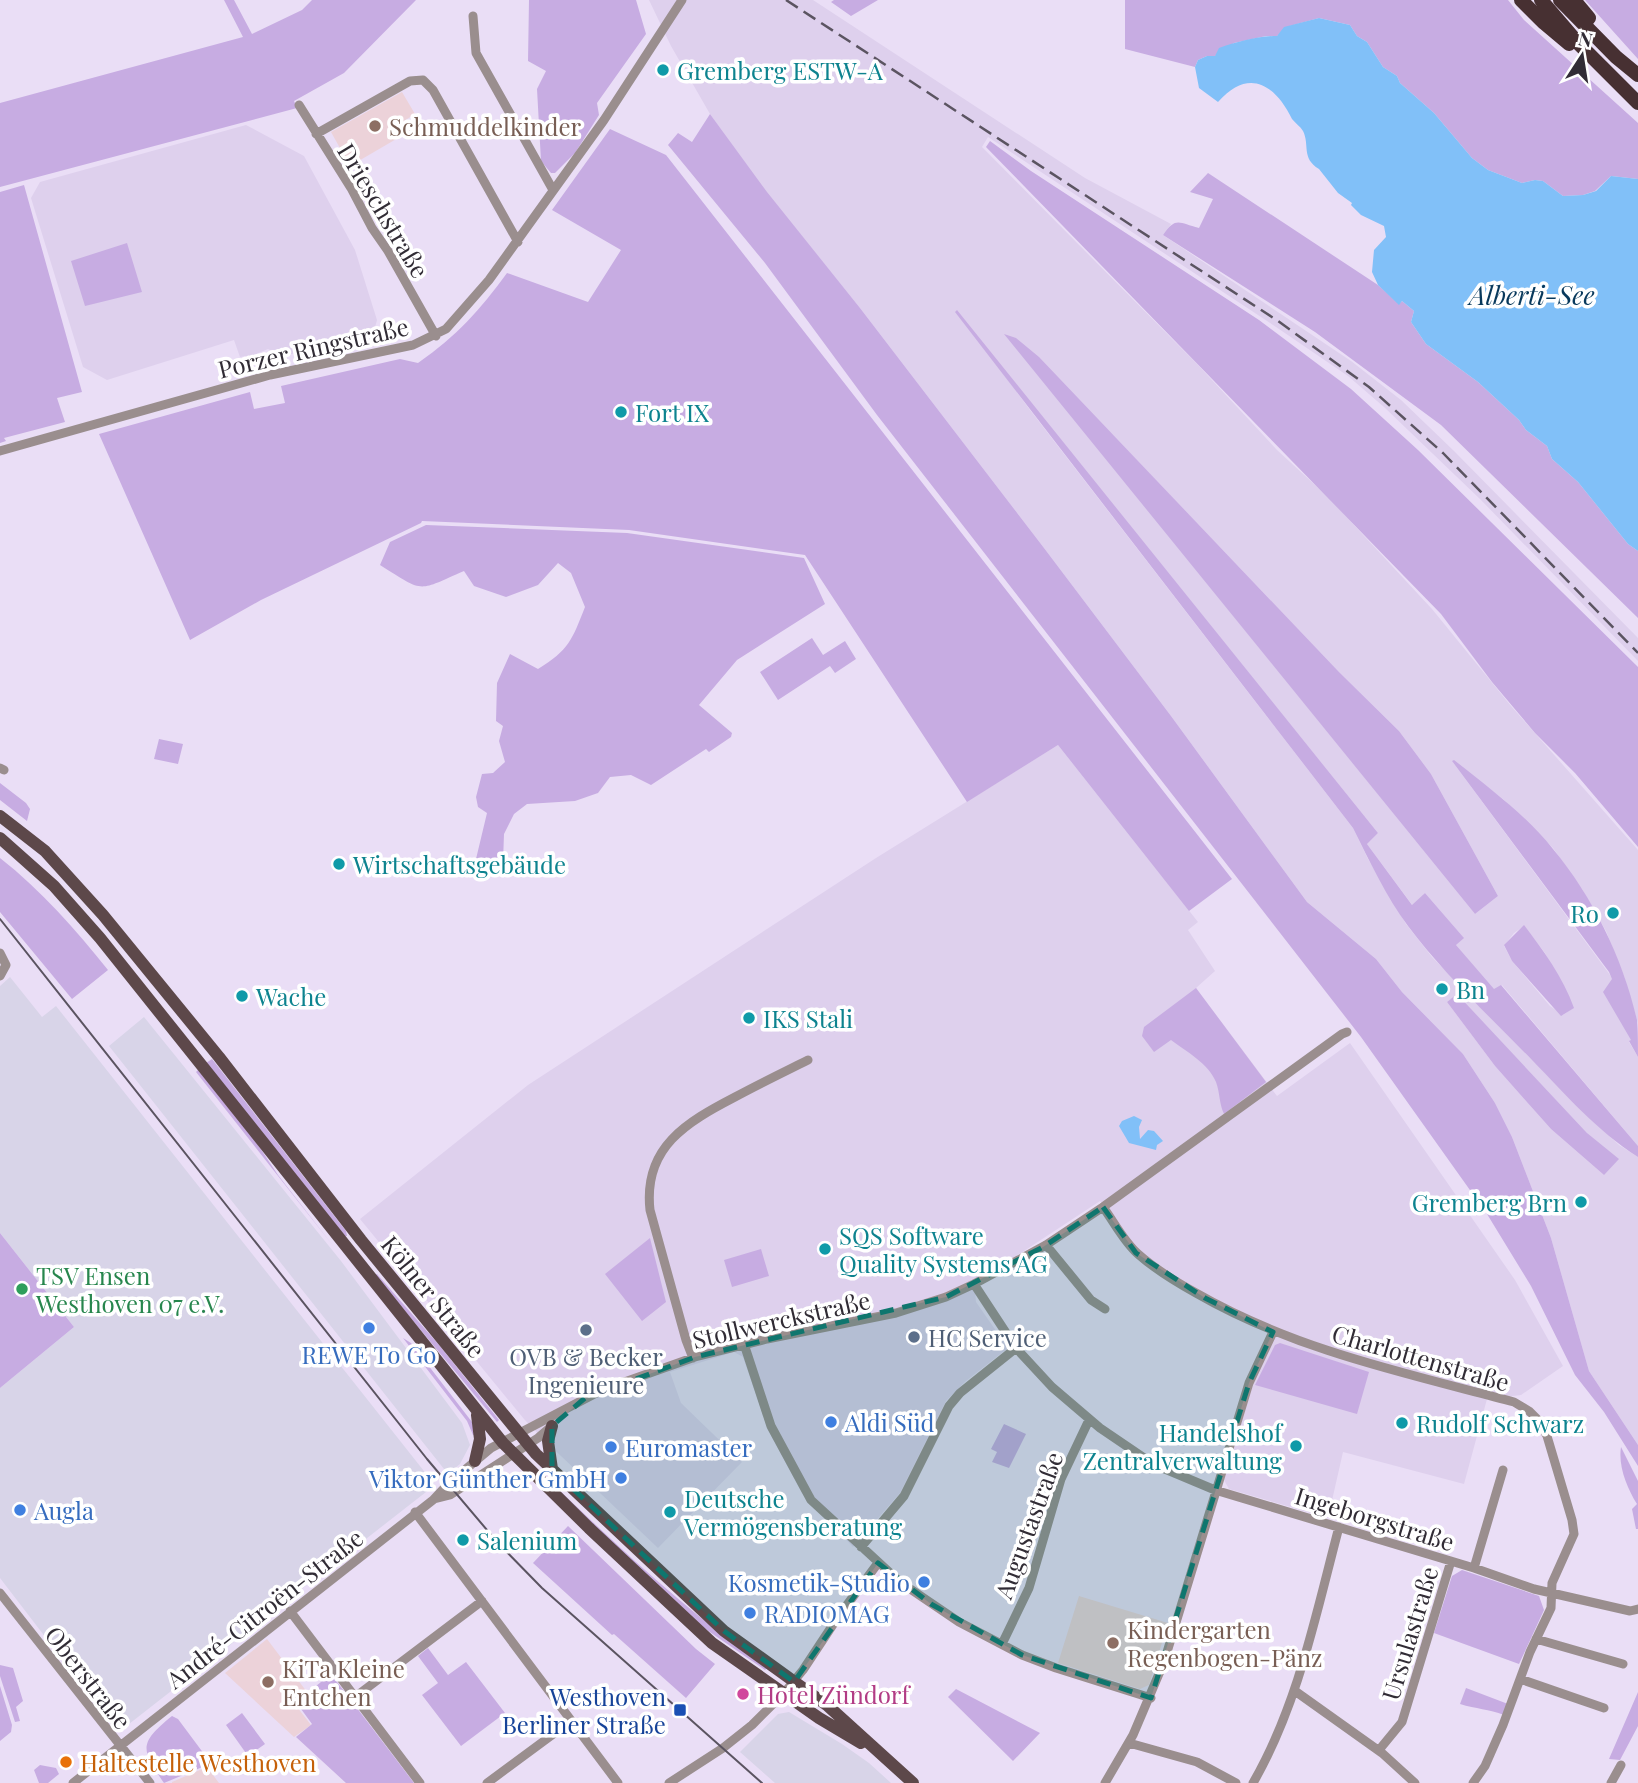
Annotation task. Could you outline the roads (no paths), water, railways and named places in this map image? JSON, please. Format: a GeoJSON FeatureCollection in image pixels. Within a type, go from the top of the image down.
{"type":"FeatureCollection","features":[{"type":"Feature","properties":{"kind":"highway"},"geometry":{"type":"LineString","coordinates":[[1521,0],[1544,23],[1622,87]]}},
{"type":"Feature","properties":{"kind":"highway"},"geometry":{"type":"LineString","coordinates":[[1541,0],[1578,43],[1638,103]]}},
{"type":"Feature","properties":{"kind":"highway"},"geometry":{"type":"LineString","coordinates":[[1560,0],[1616,57],[1638,75]]}},
{"type":"Feature","properties":{"kind":"highway"},"geometry":{"type":"LineString","coordinates":[[1574,0],[1638,75]]}},
{"type":"Feature","properties":{"kind":"main road","name":"Kölner Straße"},"geometry":{"type":"LineString","coordinates":[[0,816],[45,851],[103,915],[219,1057],[367,1247],[528,1444],[724,1631],[828,1706],[913,1783]]}},
{"type":"Feature","properties":{"kind":"main road","name":"Kölner Straße"},"geometry":{"type":"LineString","coordinates":[[0,838],[54,886],[100,938],[513,1454],[712,1643],[819,1718],[882,1756]]}},
{"type":"Feature","properties":{"kind":"main road"},"geometry":{"type":"LineString","coordinates":[[353,1257],[367,1247]]}},
{"type":"Feature","properties":{"kind":"main road"},"geometry":{"type":"LineString","coordinates":[[475,1461],[480,1439],[477,1412]]}},
{"type":"Feature","properties":{"kind":"main road"},"geometry":{"type":"LineString","coordinates":[[552,1426],[548,1446],[552,1469]]}},
{"type":"Feature","properties":{"kind":"street","name":"Porzer Ringstraße"},"geometry":{"type":"LineString","coordinates":[[0,451],[239,383],[413,345],[436,335],[458,317],[518,242],[604,120],[682,0]]}},
{"type":"Feature","properties":{"kind":"street"},"geometry":{"type":"LineString","coordinates":[[474,16],[476,53],[553,190]]}},
{"type":"Feature","properties":{"kind":"street"},"geometry":{"type":"LineString","coordinates":[[316,134],[410,81],[423,80],[433,90],[518,242]]}},
{"type":"Feature","properties":{"kind":"street","name":"Drieschstraße"},"geometry":{"type":"LineString","coordinates":[[299,105],[351,188],[436,335]]}},
{"type":"Feature","properties":{"kind":"street"},"geometry":{"type":"LineString","coordinates":[[0,953],[6,965],[0,976]]}},
{"type":"Feature","properties":{"kind":"street","name":"Stollwerckstraße"},"geometry":{"type":"LineString","coordinates":[[503,1443],[602,1390],[693,1358],[896,1313],[946,1297],[974,1284],[1046,1245],[1104,1207],[1347,1032]]}},
{"type":"Feature","properties":{"kind":"street"},"geometry":{"type":"LineString","coordinates":[[693,1358],[685,1340],[650,1209],[650,1188],[656,1163],[666,1144],[692,1121],[808,1060]]}},
{"type":"Feature","properties":{"kind":"street","name":"Charlottenstraße"},"geometry":{"type":"LineString","coordinates":[[1104,1207],[1136,1253],[1176,1282],[1273,1332],[1333,1353],[1514,1402],[1529,1410],[1539,1421],[1547,1436],[1574,1534],[1552,1583],[1551,1608],[1494,1746],[1473,1783]]}},
{"type":"Feature","properties":{"kind":"street"},"geometry":{"type":"LineString","coordinates":[[1046,1245],[1091,1300],[1105,1308]]}},
{"type":"Feature","properties":{"kind":"street","name":"Ingeborgstraße"},"geometry":{"type":"LineString","coordinates":[[974,1284],[1016,1348],[1052,1387],[1090,1420],[1153,1464],[1215,1490],[1474,1567],[1551,1594],[1630,1611],[1638,1609]]}},
{"type":"Feature","properties":{"kind":"street"},"geometry":{"type":"LineString","coordinates":[[1105,1783],[1151,1698],[1249,1383],[1273,1332]]}},
{"type":"Feature","properties":{"kind":"street"},"geometry":{"type":"LineString","coordinates":[[744,1345],[771,1426],[811,1500],[878,1563],[931,1604],[1002,1644],[1056,1668],[1151,1698]]}},
{"type":"Feature","properties":{"kind":"street"},"geometry":{"type":"LineString","coordinates":[[861,1547],[904,1496],[949,1406],[960,1393],[1016,1348]]}},
{"type":"Feature","properties":{"kind":"street","name":"Stollwerckstraße"},"geometry":{"type":"LineString","coordinates":[[513,1454],[552,1426],[569,1408]]}},
{"type":"Feature","properties":{"kind":"street","name":"Augustastraße"},"geometry":{"type":"LineString","coordinates":[[1002,1644],[1029,1588],[1061,1479],[1090,1420]]}},
{"type":"Feature","properties":{"kind":"street","name":"André-Citroën-Straße"},"geometry":{"type":"LineString","coordinates":[[73,1783],[433,1500],[475,1461],[503,1443]]}},
{"type":"Feature","properties":{"kind":"street","name":"André-Citroën-Straße"},"geometry":{"type":"LineString","coordinates":[[433,1500],[450,1495],[513,1454]]}},
{"type":"Feature","properties":{"kind":"street"},"geometry":{"type":"LineString","coordinates":[[1474,1567],[1503,1470]]}},
{"type":"Feature","properties":{"kind":"street"},"geometry":{"type":"LineString","coordinates":[[415,1512],[618,1783]]}},
{"type":"Feature","properties":{"kind":"street"},"geometry":{"type":"LineString","coordinates":[[1253,1783],[1279,1733],[1295,1691],[1339,1527]]}},
{"type":"Feature","properties":{"kind":"street","name":"Ursulastraße"},"geometry":{"type":"LineString","coordinates":[[1379,1750],[1402,1722],[1451,1561]]}},
{"type":"Feature","properties":{"kind":"street"},"geometry":{"type":"LineString","coordinates":[[669,1783],[728,1745],[784,1693],[878,1563]]}},
{"type":"Feature","properties":{"kind":"street","name":"Oberstraße"},"geometry":{"type":"LineString","coordinates":[[0,1593],[150,1783]]}},
{"type":"Feature","properties":{"kind":"street"},"geometry":{"type":"LineString","coordinates":[[355,1697],[482,1601]]}},
{"type":"Feature","properties":{"kind":"street"},"geometry":{"type":"LineString","coordinates":[[290,1611],[420,1783]]}},
{"type":"Feature","properties":{"kind":"street"},"geometry":{"type":"LineString","coordinates":[[1536,1639],[1623,1664]]}},
{"type":"Feature","properties":{"kind":"street"},"geometry":{"type":"LineString","coordinates":[[1520,1679],[1604,1708]]}},
{"type":"Feature","properties":{"kind":"street"},"geometry":{"type":"LineString","coordinates":[[1295,1691],[1379,1750],[1415,1783]]}},
{"type":"Feature","properties":{"kind":"street"},"geometry":{"type":"LineString","coordinates":[[487,1783],[571,1721]]}},
{"type":"Feature","properties":{"kind":"street"},"geometry":{"type":"LineString","coordinates":[[1129,1743],[1197,1762],[1236,1783]]}},
{"type":"Feature","properties":{"kind":"street"},"geometry":{"type":"LineString","coordinates":[[1611,1783],[1621,1765]]}},
{"type":"Feature","properties":{"kind":"water","name":"Alberti-See"},"geometry":{"type":"Polygon","coordinates":[[[1319,18],[1350,25],[1357,36],[1367,42],[1383,67],[1397,76],[1400,83],[1434,113],[1472,158],[1488,170],[1522,183],[1543,181],[1563,196],[1596,191],[1611,176],[1638,179],[1638,551],[1628,544],[1578,482],[1552,459],[1547,446],[1526,430],[1519,420],[1478,382],[1426,344],[1411,322],[1414,311],[1402,301],[1399,305],[1378,285],[1372,272],[1374,250],[1386,237],[1384,226],[1361,215],[1313,165],[1308,156],[1303,131],[1277,96],[1260,84],[1250,83],[1229,91],[1218,102],[1199,88],[1195,67],[1198,60],[1215,56],[1219,48],[1255,38],[1277,36],[1284,27],[1319,18]]]}},
{"type":"Feature","properties":{"kind":"water"},"geometry":{"type":"Polygon","coordinates":[[[1134,1116],[1142,1120],[1139,1127],[1140,1139],[1148,1130],[1154,1131],[1163,1141],[1157,1145],[1156,1150],[1129,1143],[1119,1126],[1122,1121],[1134,1116]]]}},
{"type":"Feature","properties":{"kind":"tram line"},"geometry":{"type":"LineString","coordinates":[[0,919],[427,1459],[498,1543],[542,1588],[762,1783]]}},
{"type":"Feature","properties":{"kind":"railway"},"geometry":{"type":"LineString","coordinates":[[786,0],[1278,321],[1369,387],[1443,453],[1638,653]]}},
{"type":"Feature","properties":{"kind":"place","name":"Gremberg ESTW-A"},"geometry":{"type":"Point","coordinates":[663,70]}},
{"type":"Feature","properties":{"kind":"place","name":"Schmuddelkinder"},"geometry":{"type":"Point","coordinates":[375,126]}},
{"type":"Feature","properties":{"kind":"place","name":"Fort IX"},"geometry":{"type":"Point","coordinates":[621,412]}},
{"type":"Feature","properties":{"kind":"place","name":"Wirtschaftsgebäude"},"geometry":{"type":"Point","coordinates":[339,864]}},
{"type":"Feature","properties":{"kind":"place","name":"Ro"},"geometry":{"type":"Point","coordinates":[1613,913]}},
{"type":"Feature","properties":{"kind":"place","name":"Bn"},"geometry":{"type":"Point","coordinates":[1442,989]}},
{"type":"Feature","properties":{"kind":"place","name":"Wache"},"geometry":{"type":"Point","coordinates":[242,996]}},
{"type":"Feature","properties":{"kind":"place","name":"IKS Stali"},"geometry":{"type":"Point","coordinates":[749,1018]}},
{"type":"Feature","properties":{"kind":"place","name":"Gremberg Brn"},"geometry":{"type":"Point","coordinates":[1581,1202]}},
{"type":"Feature","properties":{"kind":"place","name":"SQS Software Quality Systems AG"},"geometry":{"type":"Point","coordinates":[825,1249]}},
{"type":"Feature","properties":{"kind":"place","name":"TSV Ensen Westhoven 07 e.V."},"geometry":{"type":"Point","coordinates":[22,1289]}},
{"type":"Feature","properties":{"kind":"place","name":"REWE To Go"},"geometry":{"type":"Point","coordinates":[369,1328]}},
{"type":"Feature","properties":{"kind":"place","name":"OVB & Becker Ingenieure"},"geometry":{"type":"Point","coordinates":[586,1330]}},
{"type":"Feature","properties":{"kind":"place","name":"HC Service"},"geometry":{"type":"Point","coordinates":[914,1337]}},
{"type":"Feature","properties":{"kind":"place","name":"Aldi Süd"},"geometry":{"type":"Point","coordinates":[831,1422]}},
{"type":"Feature","properties":{"kind":"place","name":"Rudolf Schwarz"},"geometry":{"type":"Point","coordinates":[1402,1423]}},
{"type":"Feature","properties":{"kind":"place","name":"Handelshof Zentralverwaltung"},"geometry":{"type":"Point","coordinates":[1296,1446]}},
{"type":"Feature","properties":{"kind":"place","name":"Euromaster"},"geometry":{"type":"Point","coordinates":[611,1447]}},
{"type":"Feature","properties":{"kind":"place","name":"Viktor Günther GmbH"},"geometry":{"type":"Point","coordinates":[621,1478]}},
{"type":"Feature","properties":{"kind":"place","name":"Augla"},"geometry":{"type":"Point","coordinates":[20,1510]}},
{"type":"Feature","properties":{"kind":"place","name":"Deutsche Vermögensberatung"},"geometry":{"type":"Point","coordinates":[670,1512]}},
{"type":"Feature","properties":{"kind":"place","name":"Salenium"},"geometry":{"type":"Point","coordinates":[463,1540]}},
{"type":"Feature","properties":{"kind":"place","name":"Kosmetik-Studio"},"geometry":{"type":"Point","coordinates":[924,1582]}},
{"type":"Feature","properties":{"kind":"place","name":"RADIOMAG"},"geometry":{"type":"Point","coordinates":[750,1613]}},
{"type":"Feature","properties":{"kind":"place","name":"Kindergarten Regenbogen-Pänz"},"geometry":{"type":"Point","coordinates":[1113,1643]}},
{"type":"Feature","properties":{"kind":"place","name":"KiTa Kleine Entchen"},"geometry":{"type":"Point","coordinates":[268,1682]}},
{"type":"Feature","properties":{"kind":"place","name":"Hotel Zündorf"},"geometry":{"type":"Point","coordinates":[743,1694]}},
{"type":"Feature","properties":{"kind":"place","name":"Westhoven Berliner Straße"},"geometry":{"type":"Point","coordinates":[680,1710]}},
{"type":"Feature","properties":{"kind":"place","name":"Haltestelle Westhoven"},"geometry":{"type":"Point","coordinates":[66,1762]}}]}
